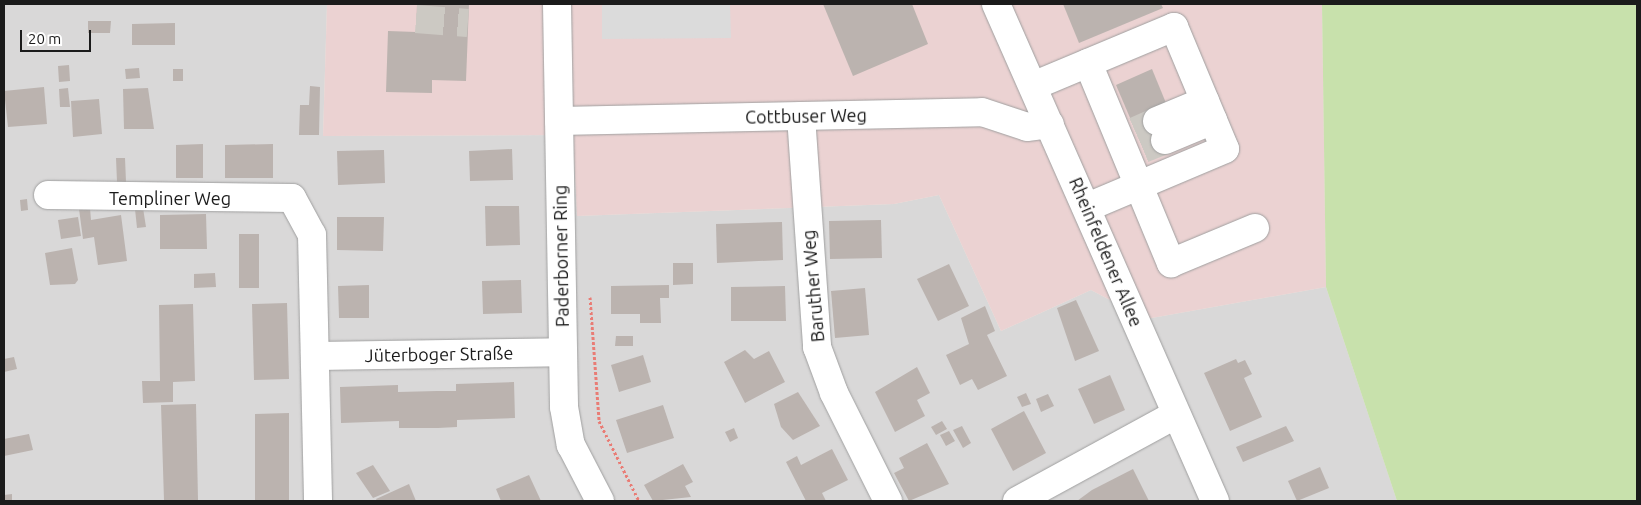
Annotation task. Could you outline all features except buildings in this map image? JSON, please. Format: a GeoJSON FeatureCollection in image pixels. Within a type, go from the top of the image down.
{"type":"FeatureCollection","features":[{"type":"Feature","properties":{"kind":"street","name":"Paderborner Ring"},"geometry":{"type":"LineString","coordinates":[[557,4],[564,406],[571,445],[600,501]]}},
{"type":"Feature","properties":{"kind":"street","name":"Rheinfeldener Allee"},"geometry":{"type":"LineString","coordinates":[[996,4],[1088,207],[1175,416],[1215,501]]}},
{"type":"Feature","properties":{"kind":"street"},"geometry":{"type":"LineString","coordinates":[[1033,86],[1174,27],[1225,149],[1088,207]]}},
{"type":"Feature","properties":{"kind":"street"},"geometry":{"type":"LineString","coordinates":[[1088,63],[1141,139],[1140,185],[1171,263],[1255,228]]}},
{"type":"Feature","properties":{"kind":"street"},"geometry":{"type":"LineString","coordinates":[[1141,139],[1209,110]]}},
{"type":"Feature","properties":{"kind":"street","name":"Cottbuser Weg"},"geometry":{"type":"LineString","coordinates":[[559,121],[982,112],[1027,127],[1050,124]]}},
{"type":"Feature","properties":{"kind":"street","name":"Baruther Weg"},"geometry":{"type":"LineString","coordinates":[[802,116],[816,347],[834,393],[888,501]]}},
{"type":"Feature","properties":{"kind":"street","name":"Templiner Weg"},"geometry":{"type":"LineString","coordinates":[[48,195],[292,198],[312,235],[315,356]]}},
{"type":"Feature","properties":{"kind":"street","name":"Jüterboger Straße"},"geometry":{"type":"LineString","coordinates":[[315,356],[563,352]]}},
{"type":"Feature","properties":{"kind":"street"},"geometry":{"type":"LineString","coordinates":[[315,356],[318,501]]}},
{"type":"Feature","properties":{"kind":"street"},"geometry":{"type":"LineString","coordinates":[[1017,501],[1175,416]]}},
{"type":"Feature","properties":{"kind":"path"},"geometry":{"type":"LineString","coordinates":[[590,294],[599,421],[639,501]]}},
{"type":"Feature","properties":{"kind":"shaded area"},"geometry":{"type":"Polygon","coordinates":[[[4,4],[327,4],[323,136],[573,135],[577,216],[894,204],[939,195],[1001,331],[1091,290],[1146,319],[1326,287],[1397,501],[4,501],[4,4]]]}},
{"type":"Feature","properties":{"kind":"shaded area"},"geometry":{"type":"Polygon","coordinates":[[[327,4],[1322,4],[1326,287],[1146,319],[1091,290],[1001,331],[939,195],[894,204],[577,216],[573,135],[323,136],[327,4]]]}},
{"type":"Feature","properties":{"kind":"shaded area"},"geometry":{"type":"Polygon","coordinates":[[[602,4],[730,4],[731,38],[602,39],[602,4]]]}},
{"type":"Feature","properties":{"kind":"green space"},"geometry":{"type":"Polygon","coordinates":[[[1322,4],[1637,4],[1637,501],[1397,501],[1326,287],[1322,4]]]}},
{"type":"Feature","properties":{"kind":"tunnel"},"geometry":{"type":"LineString","coordinates":[[416,19],[468,23]]}},
{"type":"Feature","properties":{"kind":"tunnel"},"geometry":{"type":"LineString","coordinates":[[1135,131],[1157,121]]}},
{"type":"Feature","properties":{"kind":"tunnel"},"geometry":{"type":"LineString","coordinates":[[1143,149],[1165,140]]}}]}
